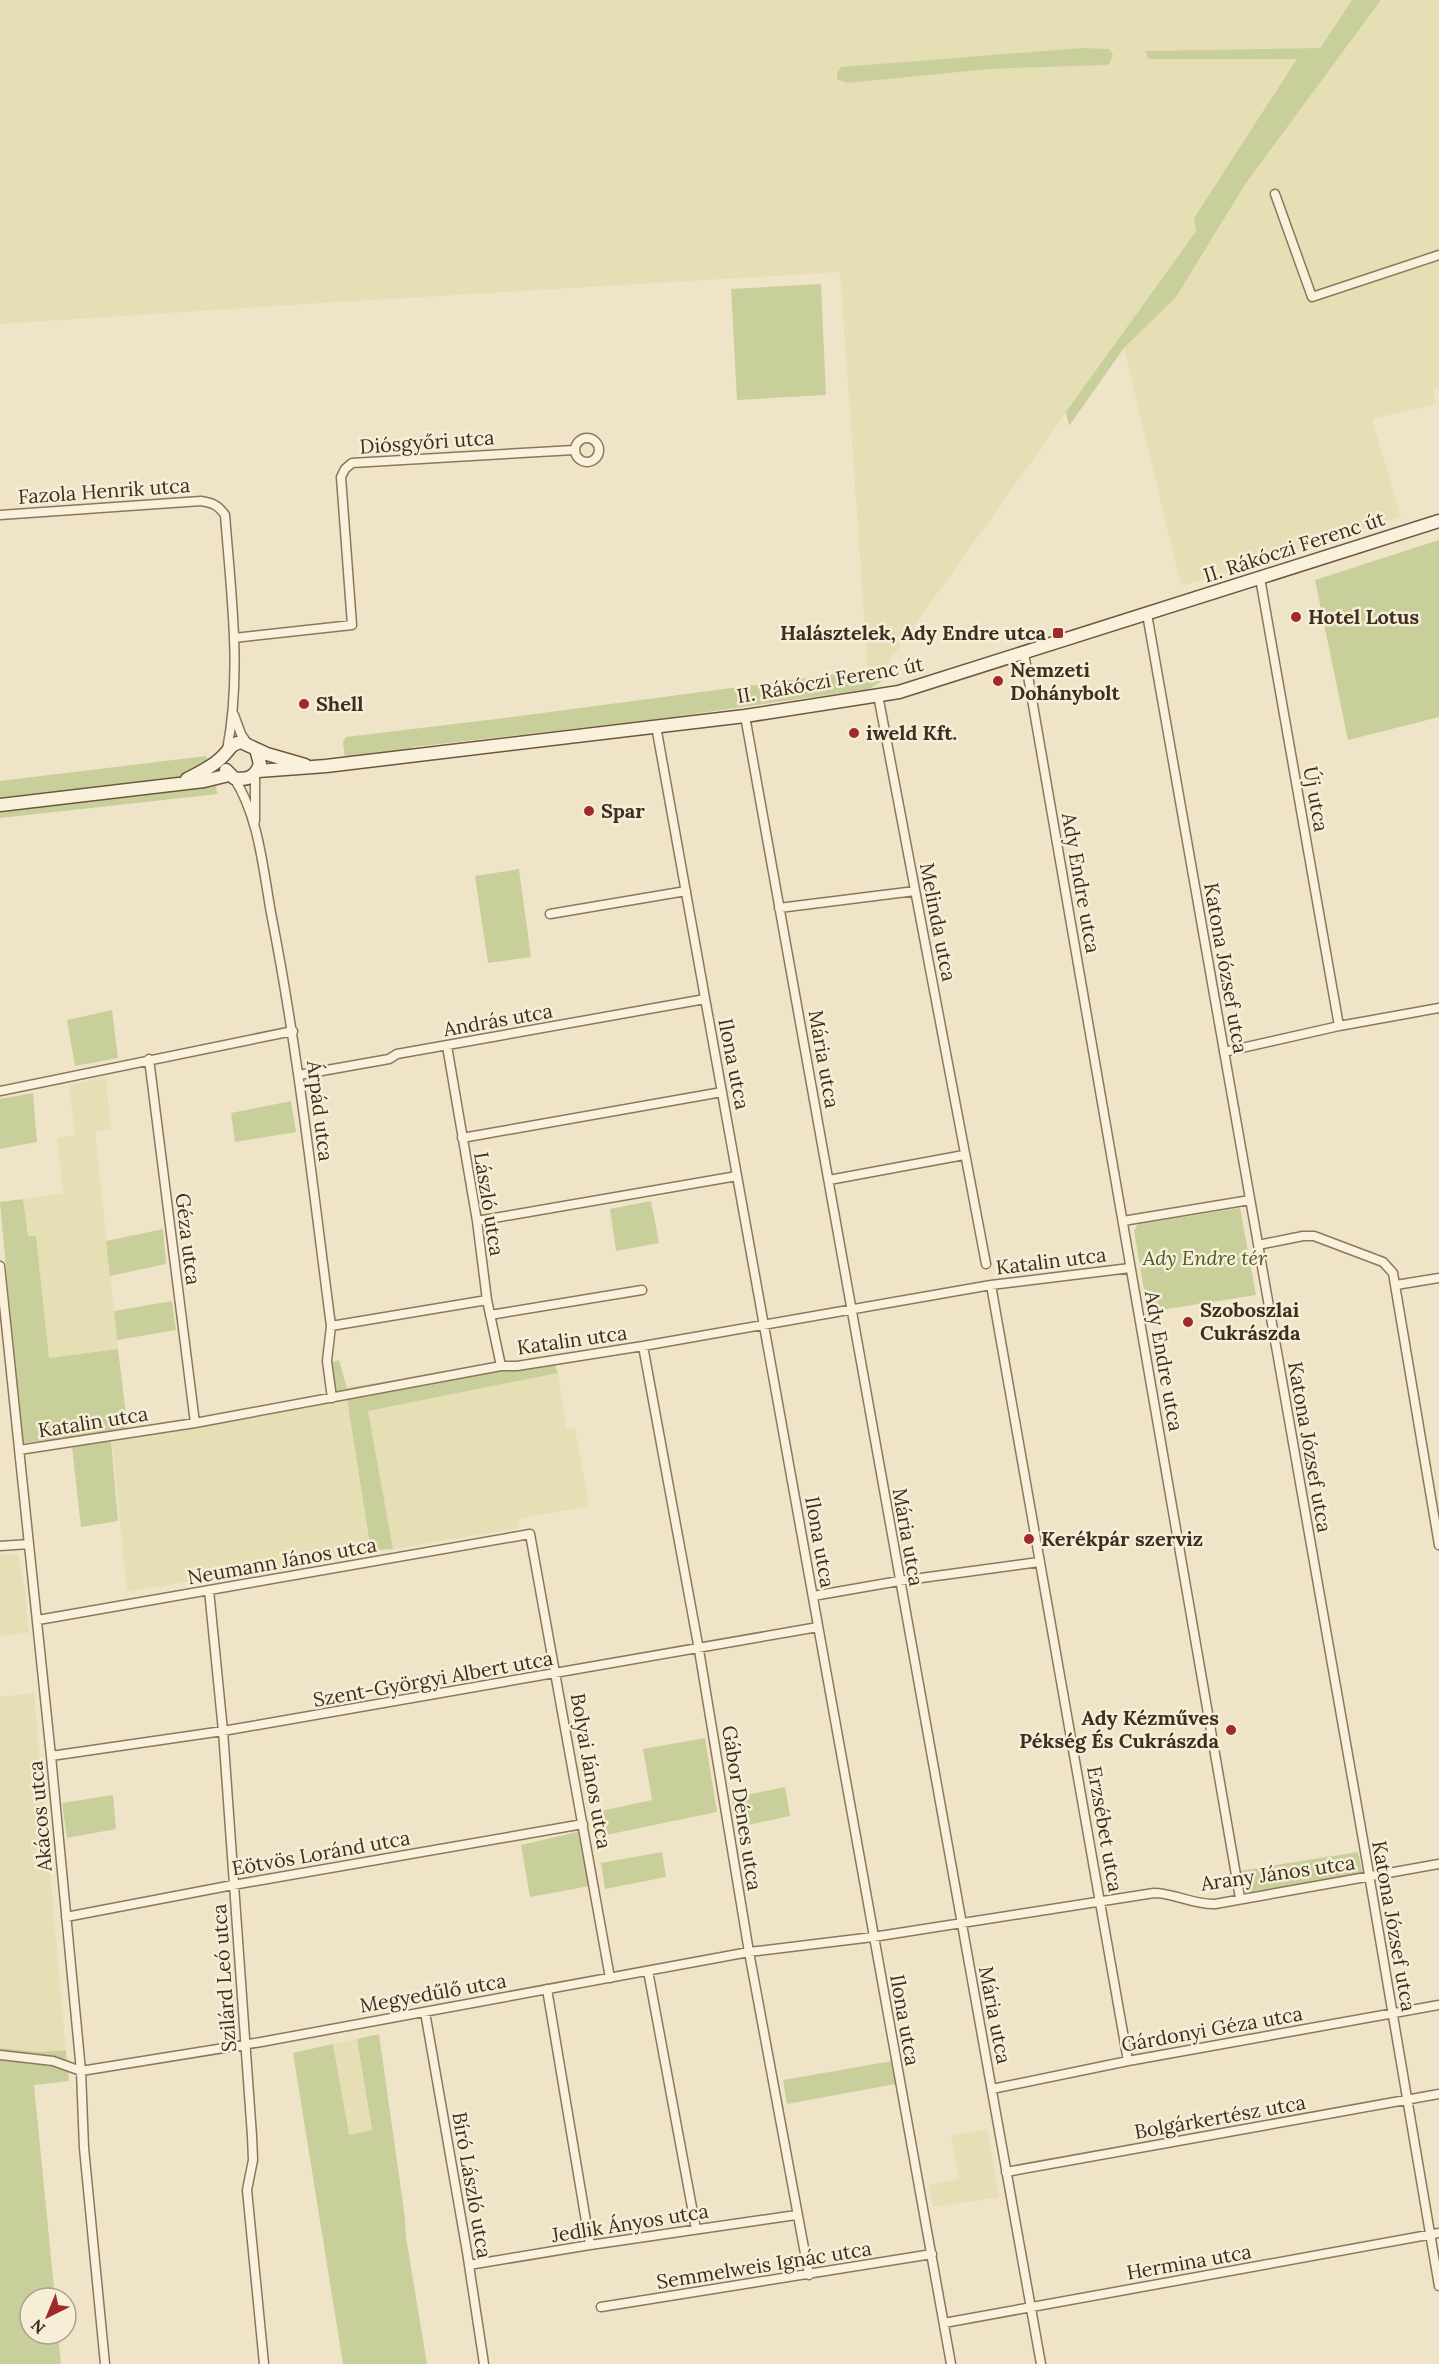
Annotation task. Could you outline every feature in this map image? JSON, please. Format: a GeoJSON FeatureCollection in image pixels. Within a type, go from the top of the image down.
{"type":"FeatureCollection","features":[{"type":"Feature","properties":{"kind":"main road","name":"II. Rákóczi Ferenc út"},"geometry":{"type":"LineString","coordinates":[[0,805],[232,776],[242,780],[257,772],[745,716],[878,695],[919,686],[1439,521]]}},
{"type":"Feature","properties":{"kind":"main road","name":"II. Rákóczi Ferenc út"},"geometry":{"type":"LineString","coordinates":[[177,784],[202,772],[236,743],[252,746],[292,762],[314,767]]}},
{"type":"Feature","properties":{"kind":"main road"},"geometry":{"type":"LineString","coordinates":[[252,746],[260,764],[257,772]]}},
{"type":"Feature","properties":{"kind":"main road"},"geometry":{"type":"LineString","coordinates":[[226,753],[225,769],[232,776]]}},
{"type":"Feature","properties":{"kind":"street"},"geometry":{"type":"LineString","coordinates":[[1275,194],[1312,297],[1439,255]]}},
{"type":"Feature","properties":{"kind":"street","name":"Diósgyőri utca"},"geometry":{"type":"LineString","coordinates":[[234,638],[352,625],[341,477],[352,463],[574,450]]}},
{"type":"Feature","properties":{"kind":"street","name":"Fazola Henrik utca"},"geometry":{"type":"LineString","coordinates":[[0,515],[213,502],[225,515],[234,638],[233,711]]}},
{"type":"Feature","properties":{"kind":"street","name":"Új utca"},"geometry":{"type":"LineString","coordinates":[[1260,578],[1339,1026]]}},
{"type":"Feature","properties":{"kind":"street","name":"Katona József utca"},"geometry":{"type":"LineString","coordinates":[[1147,614],[1407,2100],[1435,2234],[1439,2286]]}},
{"type":"Feature","properties":{"kind":"street","name":"Ady Endre utca"},"geometry":{"type":"LineString","coordinates":[[1024,653],[1240,1898]]}},
{"type":"Feature","properties":{"kind":"street","name":"Melinda utca"},"geometry":{"type":"LineString","coordinates":[[878,695],[986,1264]]}},
{"type":"Feature","properties":{"kind":"street"},"geometry":{"type":"LineString","coordinates":[[233,711],[241,734],[252,746]]}},
{"type":"Feature","properties":{"kind":"street"},"geometry":{"type":"LineString","coordinates":[[226,753],[233,711]]}},
{"type":"Feature","properties":{"kind":"street","name":"Mária utca"},"geometry":{"type":"LineString","coordinates":[[745,716],[960,1924],[1041,2364]]}},
{"type":"Feature","properties":{"kind":"street","name":"Ilona utca"},"geometry":{"type":"LineString","coordinates":[[656,726],[951,2364]]}},
{"type":"Feature","properties":{"kind":"street","name":"Árpád utca"},"geometry":{"type":"LineString","coordinates":[[255,831],[257,772]]}},
{"type":"Feature","properties":{"kind":"street","name":"Árpád utca"},"geometry":{"type":"LineString","coordinates":[[232,776],[242,790],[255,831],[293,1031],[331,1326],[327,1361],[332,1398]]}},
{"type":"Feature","properties":{"kind":"street"},"geometry":{"type":"LineString","coordinates":[[550,914],[686,891]]}},
{"type":"Feature","properties":{"kind":"street"},"geometry":{"type":"LineString","coordinates":[[779,908],[915,891]]}},
{"type":"Feature","properties":{"kind":"street","name":"András utca"},"geometry":{"type":"LineString","coordinates":[[299,1075],[389,1059],[396,1054],[705,999]]}},
{"type":"Feature","properties":{"kind":"street"},"geometry":{"type":"LineString","coordinates":[[1224,1052],[1339,1026],[1439,1008]]}},
{"type":"Feature","properties":{"kind":"street"},"geometry":{"type":"LineString","coordinates":[[0,1090],[293,1031]]}},
{"type":"Feature","properties":{"kind":"street","name":"László utca"},"geometry":{"type":"LineString","coordinates":[[447,1046],[477,1221],[487,1300],[501,1366]]}},
{"type":"Feature","properties":{"kind":"street","name":"Géza utca"},"geometry":{"type":"LineString","coordinates":[[149,1059],[195,1423]]}},
{"type":"Feature","properties":{"kind":"street"},"geometry":{"type":"LineString","coordinates":[[462,1138],[722,1092]]}},
{"type":"Feature","properties":{"kind":"street"},"geometry":{"type":"LineString","coordinates":[[829,1180],[964,1155]]}},
{"type":"Feature","properties":{"kind":"street"},"geometry":{"type":"LineString","coordinates":[[477,1221],[737,1176]]}},
{"type":"Feature","properties":{"kind":"street"},"geometry":{"type":"LineString","coordinates":[[1123,1221],[1250,1200]]}},
{"type":"Feature","properties":{"kind":"street"},"geometry":{"type":"LineString","coordinates":[[1258,1245],[1314,1236],[1383,1262],[1394,1273],[1435,1503],[1439,1545]]}},
{"type":"Feature","properties":{"kind":"street","name":"Akácos utca"},"geometry":{"type":"LineString","coordinates":[[0,1266],[38,1620],[81,2071],[84,2148],[105,2364]]}},
{"type":"Feature","properties":{"kind":"street","name":"Katalin utca"},"geometry":{"type":"LineString","coordinates":[[19,1450],[195,1423],[501,1366],[517,1366],[643,1346],[991,1285],[1130,1269]]}},
{"type":"Feature","properties":{"kind":"street"},"geometry":{"type":"LineString","coordinates":[[1396,1285],[1439,1278]]}},
{"type":"Feature","properties":{"kind":"street","name":"Erzsébet utca"},"geometry":{"type":"LineString","coordinates":[[991,1285],[1128,2061]]}},
{"type":"Feature","properties":{"kind":"street"},"geometry":{"type":"LineString","coordinates":[[490,1315],[642,1290]]}},
{"type":"Feature","properties":{"kind":"street"},"geometry":{"type":"LineString","coordinates":[[331,1326],[487,1300]]}},
{"type":"Feature","properties":{"kind":"street","name":"Gábor Dénes utca"},"geometry":{"type":"LineString","coordinates":[[643,1346],[699,1650],[749,1952],[808,2275]]}},
{"type":"Feature","properties":{"kind":"street","name":"Neumann János utca"},"geometry":{"type":"LineString","coordinates":[[38,1620],[530,1534]]}},
{"type":"Feature","properties":{"kind":"street","name":"Bolyai János utca"},"geometry":{"type":"LineString","coordinates":[[530,1534],[610,1978]]}},
{"type":"Feature","properties":{"kind":"street"},"geometry":{"type":"LineString","coordinates":[[0,1546],[29,1544]]}},
{"type":"Feature","properties":{"kind":"street"},"geometry":{"type":"LineString","coordinates":[[813,1596],[899,1581],[1039,1562]]}},
{"type":"Feature","properties":{"kind":"street","name":"Szilárd Leó utca"},"geometry":{"type":"LineString","coordinates":[[209,1590],[223,1731],[246,2044],[253,2160],[247,2190],[264,2364]]}},
{"type":"Feature","properties":{"kind":"street","name":"Szent-Györgyi Albert utca"},"geometry":{"type":"LineString","coordinates":[[51,1756],[223,1731],[818,1628]]}},
{"type":"Feature","properties":{"kind":"street","name":"Eötvös Loránd utca"},"geometry":{"type":"LineString","coordinates":[[66,1917],[233,1885],[583,1824]]}},
{"type":"Feature","properties":{"kind":"street","name":"Arany János utca"},"geometry":{"type":"LineString","coordinates":[[873,1937],[1154,1893],[1165,1893],[1203,1904],[1439,1864]]}},
{"type":"Feature","properties":{"kind":"street","name":"Megyedűlő utca"},"geometry":{"type":"LineString","coordinates":[[0,2055],[53,2061],[81,2071],[246,2044],[749,1952],[873,1937]]}},
{"type":"Feature","properties":{"kind":"street"},"geometry":{"type":"LineString","coordinates":[[648,1971],[696,2229]]}},
{"type":"Feature","properties":{"kind":"street"},"geometry":{"type":"LineString","coordinates":[[547,1989],[590,2245]]}},
{"type":"Feature","properties":{"kind":"street","name":"Gárdonyi Géza utca"},"geometry":{"type":"LineString","coordinates":[[992,2089],[1128,2061],[1439,2005]]}},
{"type":"Feature","properties":{"kind":"street","name":"Bíró László utca"},"geometry":{"type":"LineString","coordinates":[[425,2012],[470,2265],[484,2364]]}},
{"type":"Feature","properties":{"kind":"street","name":"Bolgárkertész utca"},"geometry":{"type":"LineString","coordinates":[[1006,2172],[1439,2094]]}},
{"type":"Feature","properties":{"kind":"street","name":"Jedlik Ányos utca"},"geometry":{"type":"LineString","coordinates":[[470,2265],[796,2215]]}},
{"type":"Feature","properties":{"kind":"street","name":"Hermina utca"},"geometry":{"type":"LineString","coordinates":[[944,2324],[1435,2234]]}},
{"type":"Feature","properties":{"kind":"street","name":"Semmelweis Ignác utca"},"geometry":{"type":"LineString","coordinates":[[602,2307],[932,2254]]}},
{"type":"Feature","properties":{"kind":"shaded area"},"geometry":{"type":"Polygon","coordinates":[[[0,0],[1352,0],[1320,48],[1145,51],[1148,59],[1298,59],[1194,217],[1196,230],[888,663],[881,674],[882,681],[868,670],[840,272],[0,324],[0,0]],[[1083,48],[837,73],[837,79],[848,83],[990,69],[1105,65],[1109,49],[1083,48]]]}},
{"type":"Feature","properties":{"kind":"shaded area"},"geometry":{"type":"Polygon","coordinates":[[[1381,0],[1439,0],[1439,387],[1433,389],[1436,404],[1372,419],[1401,517],[1181,586],[1124,348],[1176,297],[1246,183],[1381,0]]]}},
{"type":"Feature","properties":{"kind":"shaded area"},"geometry":{"type":"Polygon","coordinates":[[[106,1077],[111,1129],[95,1132],[118,1349],[49,1358],[36,1236],[28,1236],[23,1199],[63,1193],[57,1139],[75,1135],[69,1085],[106,1077]]]}},
{"type":"Feature","properties":{"kind":"shaded area"},"geometry":{"type":"Polygon","coordinates":[[[558,1373],[566,1430],[575,1428],[589,1506],[518,1519],[519,1528],[393,1549],[368,1411],[558,1373]]]}},
{"type":"Feature","properties":{"kind":"shaded area"},"geometry":{"type":"Polygon","coordinates":[[[347,1399],[371,1551],[127,1592],[112,1442],[347,1399]]]}},
{"type":"Feature","properties":{"kind":"shaded area"},"geometry":{"type":"Polygon","coordinates":[[[18,1554],[25,1589],[29,1633],[0,1636],[0,1555],[18,1554]]]}},
{"type":"Feature","properties":{"kind":"shaded area"},"geometry":{"type":"Polygon","coordinates":[[[34,1693],[66,2050],[40,2052],[0,2048],[0,1697],[34,1693]]]}},
{"type":"Feature","properties":{"kind":"shaded area"},"geometry":{"type":"Polygon","coordinates":[[[357,2039],[372,2130],[348,2136],[333,2044],[357,2039]]]}},
{"type":"Feature","properties":{"kind":"shaded area"},"geometry":{"type":"Polygon","coordinates":[[[987,2129],[999,2197],[933,2207],[929,2185],[959,2179],[951,2136],[987,2129]]]}},
{"type":"Feature","properties":{"kind":"green space"},"geometry":{"type":"Polygon","coordinates":[[[1352,0],[1381,0],[1246,183],[1176,297],[1124,348],[1069,426],[1066,412],[1196,231],[1194,218],[1297,59],[1148,59],[1145,51],[1320,48],[1352,0]]]}},
{"type":"Feature","properties":{"kind":"green space"},"geometry":{"type":"Polygon","coordinates":[[[1083,48],[1109,49],[1113,55],[1109,64],[1105,65],[990,69],[847,83],[837,79],[837,73],[841,67],[1083,48]]]}},
{"type":"Feature","properties":{"kind":"green space"},"geometry":{"type":"Polygon","coordinates":[[[821,284],[826,395],[737,400],[731,289],[821,284]]]}},
{"type":"Feature","properties":{"kind":"green space"},"geometry":{"type":"Polygon","coordinates":[[[1439,540],[1439,717],[1348,740],[1315,580],[1439,540]]]}},
{"type":"Feature","properties":{"kind":"green space"},"geometry":{"type":"Polygon","coordinates":[[[868,670],[882,681],[869,689],[658,719],[413,747],[404,751],[345,759],[343,742],[346,737],[868,670]]]}},
{"type":"Feature","properties":{"kind":"green space"},"geometry":{"type":"Polygon","coordinates":[[[206,756],[218,794],[0,818],[0,781],[206,756]]]}},
{"type":"Feature","properties":{"kind":"green space"},"geometry":{"type":"Polygon","coordinates":[[[519,869],[531,957],[488,963],[475,876],[519,869]]]}},
{"type":"Feature","properties":{"kind":"green space"},"geometry":{"type":"Polygon","coordinates":[[[112,1010],[118,1058],[75,1066],[67,1020],[112,1010]]]}},
{"type":"Feature","properties":{"kind":"green space"},"geometry":{"type":"Polygon","coordinates":[[[33,1093],[37,1142],[0,1149],[0,1099],[33,1093]]]}},
{"type":"Feature","properties":{"kind":"green space"},"geometry":{"type":"Polygon","coordinates":[[[291,1101],[296,1132],[235,1142],[231,1113],[291,1101]]]}},
{"type":"Feature","properties":{"kind":"green space"},"geometry":{"type":"Polygon","coordinates":[[[23,1199],[28,1236],[36,1236],[49,1358],[118,1349],[128,1431],[22,1443],[0,1202],[23,1199]]]}},
{"type":"Feature","properties":{"kind":"green space"},"geometry":{"type":"Polygon","coordinates":[[[651,1201],[659,1243],[616,1251],[610,1209],[651,1201]]]}},
{"type":"Feature","properties":{"kind":"green space","name":"Ady Endre tér"},"geometry":{"type":"Polygon","coordinates":[[[1240,1208],[1256,1295],[1148,1312],[1134,1231],[1138,1224],[1240,1208]]]}},
{"type":"Feature","properties":{"kind":"green space"},"geometry":{"type":"Polygon","coordinates":[[[163,1229],[166,1264],[110,1276],[106,1241],[163,1229]]]}},
{"type":"Feature","properties":{"kind":"green space"},"geometry":{"type":"Polygon","coordinates":[[[172,1301],[176,1330],[117,1340],[114,1311],[172,1301]]]}},
{"type":"Feature","properties":{"kind":"green space"},"geometry":{"type":"Polygon","coordinates":[[[339,1360],[347,1388],[459,1368],[495,1364],[555,1365],[558,1373],[368,1411],[393,1549],[371,1551],[347,1399],[334,1390],[333,1362],[339,1360]]]}},
{"type":"Feature","properties":{"kind":"green space"},"geometry":{"type":"Polygon","coordinates":[[[111,1441],[118,1521],[81,1527],[72,1447],[111,1441]]]}},
{"type":"Feature","properties":{"kind":"green space"},"geometry":{"type":"Polygon","coordinates":[[[705,1738],[717,1812],[596,1837],[591,1813],[652,1800],[643,1749],[705,1738]]]}},
{"type":"Feature","properties":{"kind":"green space"},"geometry":{"type":"Polygon","coordinates":[[[785,1787],[790,1816],[738,1827],[732,1798],[785,1787]]]}},
{"type":"Feature","properties":{"kind":"green space"},"geometry":{"type":"Polygon","coordinates":[[[113,1795],[116,1829],[67,1838],[62,1803],[113,1795]]]}},
{"type":"Feature","properties":{"kind":"green space"},"geometry":{"type":"Polygon","coordinates":[[[581,1831],[590,1886],[530,1897],[521,1845],[581,1831]]]}},
{"type":"Feature","properties":{"kind":"green space"},"geometry":{"type":"Polygon","coordinates":[[[662,1852],[666,1877],[605,1889],[601,1863],[662,1852]]]}},
{"type":"Feature","properties":{"kind":"green space"},"geometry":{"type":"Polygon","coordinates":[[[1358,1852],[1363,1875],[1249,1893],[1242,1886],[1239,1871],[1358,1852]]]}},
{"type":"Feature","properties":{"kind":"green space"},"geometry":{"type":"Polygon","coordinates":[[[379,2034],[406,2237],[427,2364],[343,2364],[293,2053],[333,2044],[349,2135],[372,2130],[357,2039],[379,2034]]]}},
{"type":"Feature","properties":{"kind":"green space"},"geometry":{"type":"Polygon","coordinates":[[[0,2048],[40,2052],[66,2050],[69,2081],[34,2085],[54,2286],[18,2286],[18,2346],[59,2346],[61,2364],[0,2364],[0,2048]]]}},
{"type":"Feature","properties":{"kind":"green space"},"geometry":{"type":"Polygon","coordinates":[[[892,2061],[896,2084],[787,2104],[783,2080],[892,2061]]]}},
{"type":"Feature","properties":{"kind":"place","name":"Hotel Lotus"},"geometry":{"type":"Point","coordinates":[1296,617]}},
{"type":"Feature","properties":{"kind":"place","name":"Halásztelek, Ady Endre utca"},"geometry":{"type":"Point","coordinates":[1058,633]}},
{"type":"Feature","properties":{"kind":"place","name":"Nemzeti Dohánybolt"},"geometry":{"type":"Point","coordinates":[998,681]}},
{"type":"Feature","properties":{"kind":"place","name":"Shell"},"geometry":{"type":"Point","coordinates":[304,704]}},
{"type":"Feature","properties":{"kind":"place","name":"iweld Kft."},"geometry":{"type":"Point","coordinates":[854,733]}},
{"type":"Feature","properties":{"kind":"place","name":"Spar"},"geometry":{"type":"Point","coordinates":[589,811]}},
{"type":"Feature","properties":{"kind":"place","name":"Szoboszlai Cukrászda"},"geometry":{"type":"Point","coordinates":[1188,1322]}},
{"type":"Feature","properties":{"kind":"place","name":"Kerékpár szerviz"},"geometry":{"type":"Point","coordinates":[1029,1539]}},
{"type":"Feature","properties":{"kind":"place","name":"Ady Kézműves Pékség És Cukrászda"},"geometry":{"type":"Point","coordinates":[1231,1730]}}]}
